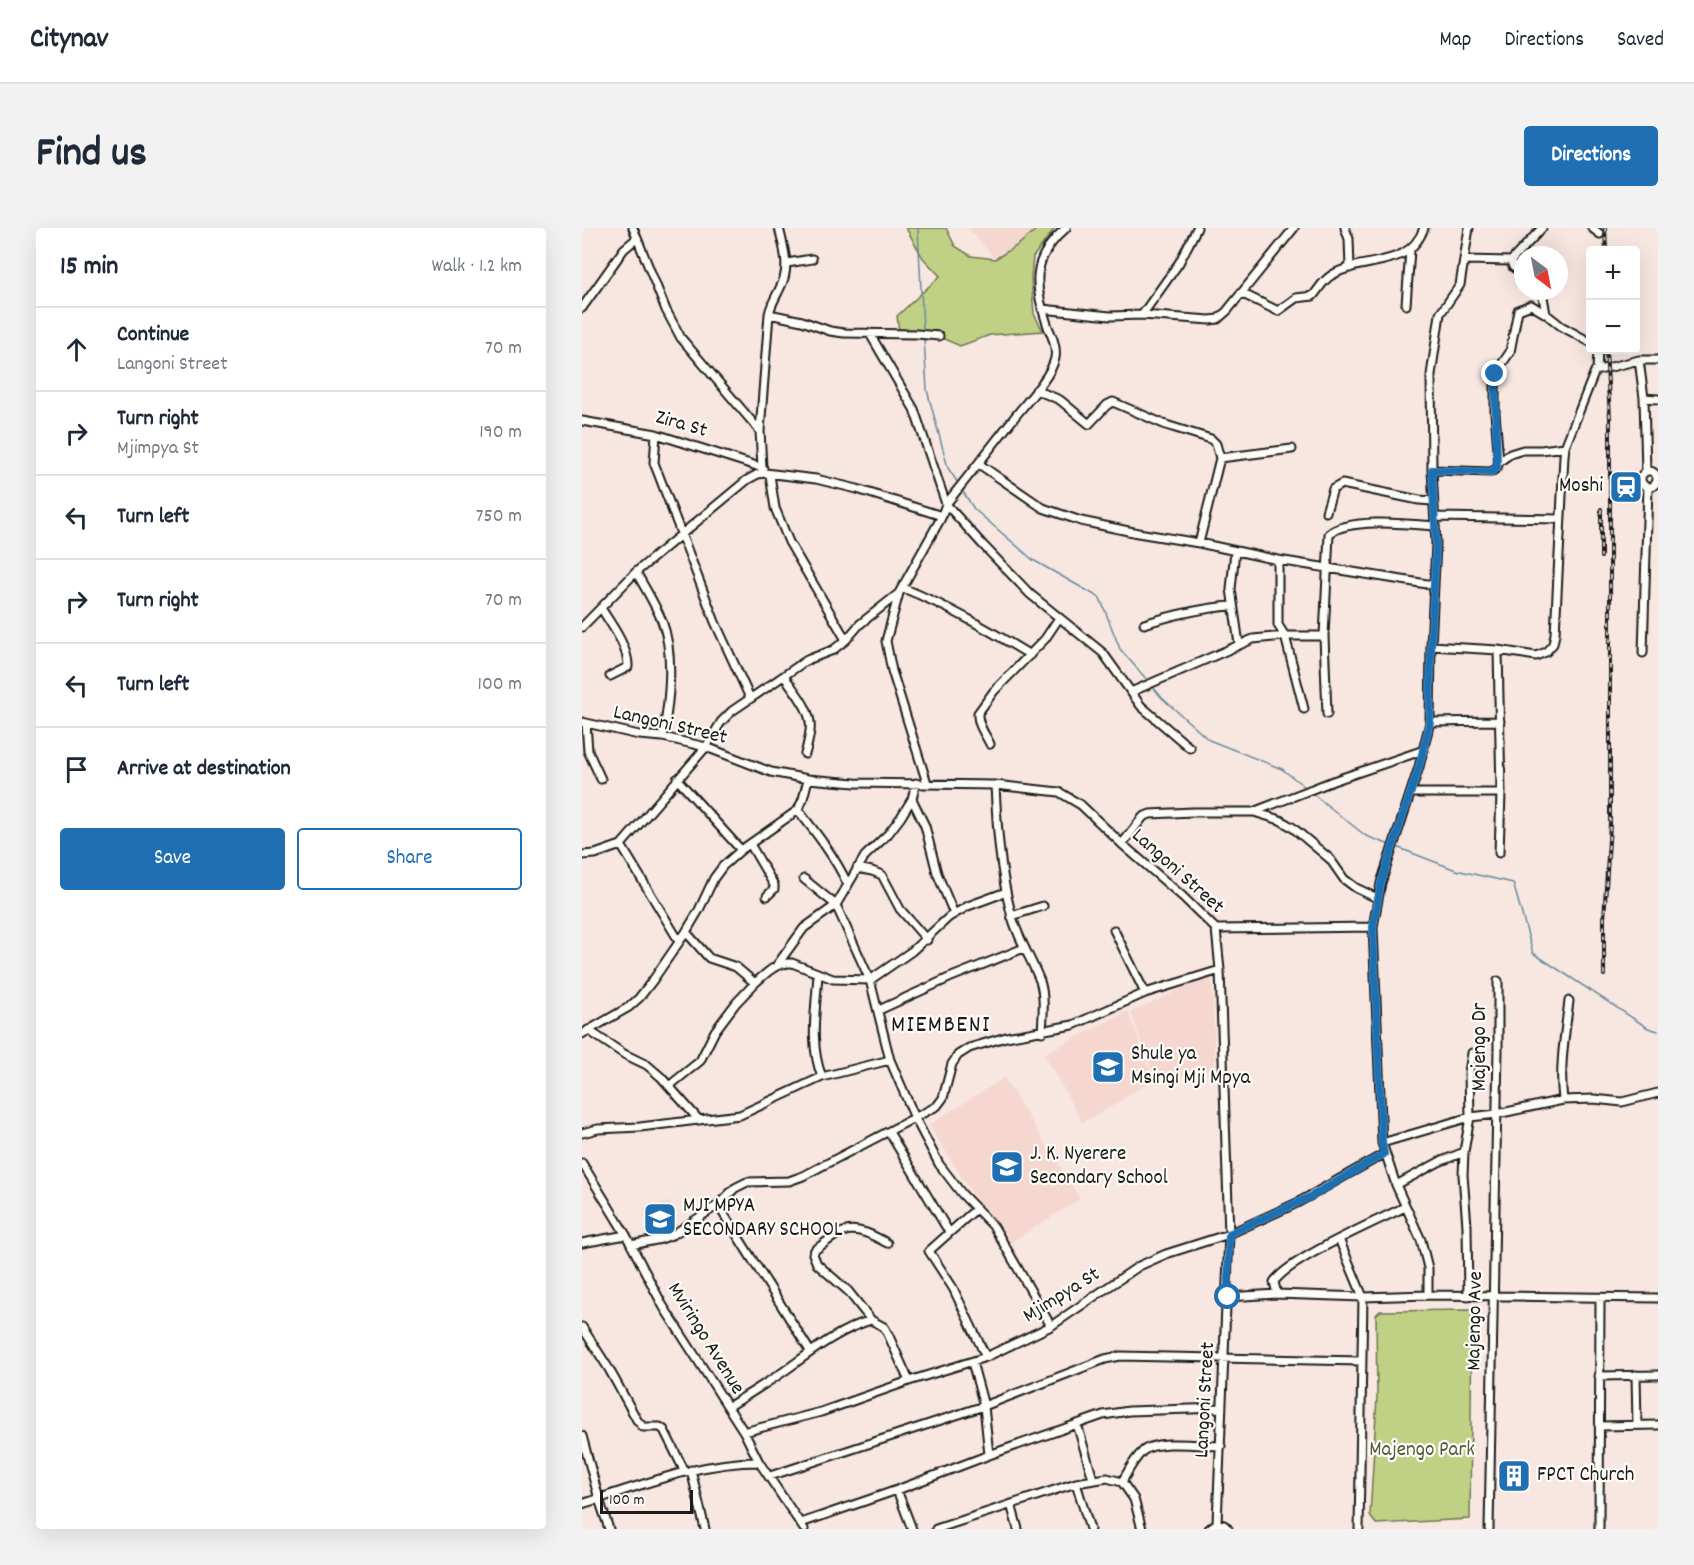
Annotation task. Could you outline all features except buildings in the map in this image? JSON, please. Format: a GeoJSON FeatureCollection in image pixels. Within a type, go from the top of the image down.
{"type":"FeatureCollection","features":[{"type":"Feature","properties":{"kind":"street"},"geometry":{"type":"LineString","coordinates":[[633,228],[666,310],[681,338],[760,431]]}},
{"type":"Feature","properties":{"kind":"street"},"geometry":{"type":"LineString","coordinates":[[779,228],[787,263],[782,286],[770,306],[769,314],[760,431],[765,472],[775,508],[789,542],[846,640]]}},
{"type":"Feature","properties":{"kind":"street"},"geometry":{"type":"LineString","coordinates":[[927,783],[892,671],[886,640],[901,591],[942,516],[946,504],[1036,390],[1053,364],[1055,350],[1037,284],[1040,262],[1048,247],[1066,228]]}},
{"type":"Feature","properties":{"kind":"street"},"geometry":{"type":"LineString","coordinates":[[1142,315],[1179,263],[1197,228]]}},
{"type":"Feature","properties":{"kind":"street"},"geometry":{"type":"LineString","coordinates":[[1042,309],[1110,316],[1142,315],[1214,320],[1227,311],[1294,228]]}},
{"type":"Feature","properties":{"kind":"street"},"geometry":{"type":"LineString","coordinates":[[1345,228],[1349,239],[1350,267]]}},
{"type":"Feature","properties":{"kind":"street"},"geometry":{"type":"LineString","coordinates":[[1241,292],[1278,310],[1296,298],[1311,298],[1327,278],[1354,265],[1388,259],[1410,250],[1421,237],[1424,228]]}},
{"type":"Feature","properties":{"kind":"street"},"geometry":{"type":"LineString","coordinates":[[1428,1295],[1428,1268],[1421,1240],[1396,1185],[1382,1143],[1373,927],[1377,898],[1386,864],[1411,793],[1430,722],[1436,526],[1433,501],[1431,375],[1440,314],[1460,285],[1469,228]]}},
{"type":"Feature","properties":{"kind":"street"},"geometry":{"type":"LineString","coordinates":[[1465,260],[1511,261],[1542,228]]}},
{"type":"Feature","properties":{"kind":"street"},"geometry":{"type":"LineString","coordinates":[[1592,228],[1600,234]]}},
{"type":"Feature","properties":{"kind":"street"},"geometry":{"type":"LineString","coordinates":[[582,308],[624,249],[636,239]]}},
{"type":"Feature","properties":{"kind":"street"},"geometry":{"type":"LineString","coordinates":[[1406,305],[1410,250]]}},
{"type":"Feature","properties":{"kind":"street"},"geometry":{"type":"LineString","coordinates":[[787,263],[812,259]]}},
{"type":"Feature","properties":{"kind":"street"},"geometry":{"type":"LineString","coordinates":[[1511,261],[1514,268]]}},
{"type":"Feature","properties":{"kind":"street"},"geometry":{"type":"LineString","coordinates":[[1544,300],[1546,314]]}},
{"type":"Feature","properties":{"kind":"street"},"geometry":{"type":"LineString","coordinates":[[1432,470],[1491,472],[1497,468],[1499,462],[1495,413],[1496,372],[1510,352],[1518,310],[1531,305],[1586,340]]}},
{"type":"Feature","properties":{"kind":"street"},"geometry":{"type":"LineString","coordinates":[[769,314],[802,321],[830,331],[939,336]]}},
{"type":"Feature","properties":{"kind":"street"},"geometry":{"type":"LineString","coordinates":[[870,334],[914,410],[946,504],[1030,594],[1103,653],[1141,706],[1190,748]]}},
{"type":"Feature","properties":{"kind":"street"},"geometry":{"type":"LineString","coordinates":[[1597,370],[1598,354]]}},
{"type":"Feature","properties":{"kind":"street"},"geometry":{"type":"LineString","coordinates":[[1639,360],[1644,398],[1646,471],[1642,474],[1641,479],[1647,487],[1643,653]]}},
{"type":"Feature","properties":{"kind":"street"},"geometry":{"type":"LineString","coordinates":[[1431,646],[1498,650],[1536,656],[1546,652],[1553,644],[1565,447],[1593,374],[1597,370],[1639,360],[1658,360]]}},
{"type":"Feature","properties":{"kind":"street"},"geometry":{"type":"LineString","coordinates":[[1036,390],[1060,400],[1089,424],[1107,405],[1113,402],[1166,425],[1205,436],[1216,444],[1220,458],[1199,543]]}},
{"type":"Feature","properties":{"kind":"street"},"geometry":{"type":"LineString","coordinates":[[1644,398],[1658,399]]}},
{"type":"Feature","properties":{"kind":"street","name":"Zira St"},"geometry":{"type":"LineString","coordinates":[[582,421],[656,434],[765,472],[816,479],[942,516]]}},
{"type":"Feature","properties":{"kind":"street"},"geometry":{"type":"LineString","coordinates":[[656,434],[654,463],[715,622],[750,698]]}},
{"type":"Feature","properties":{"kind":"street"},"geometry":{"type":"LineString","coordinates":[[1499,462],[1510,454],[1523,450],[1565,447]]}},
{"type":"Feature","properties":{"kind":"street"},"geometry":{"type":"LineString","coordinates":[[1220,458],[1292,448]]}},
{"type":"Feature","properties":{"kind":"street"},"geometry":{"type":"LineString","coordinates":[[979,464],[1043,508],[1062,516],[1278,560],[1433,585]]}},
{"type":"Feature","properties":{"kind":"street"},"geometry":{"type":"LineString","coordinates":[[1646,471],[1654,472],[1658,479],[1654,485],[1647,487]]}},
{"type":"Feature","properties":{"kind":"street"},"geometry":{"type":"LineString","coordinates":[[582,627],[636,572],[747,480],[765,472]]}},
{"type":"Feature","properties":{"kind":"street"},"geometry":{"type":"LineString","coordinates":[[1326,512],[1333,489],[1342,484],[1433,501]]}},
{"type":"Feature","properties":{"kind":"street"},"geometry":{"type":"LineString","coordinates":[[1435,517],[1560,519]]}},
{"type":"Feature","properties":{"kind":"street"},"geometry":{"type":"LineString","coordinates":[[1327,714],[1324,636],[1329,534],[1333,531],[1378,523],[1436,526]]}},
{"type":"Feature","properties":{"kind":"street"},"geometry":{"type":"LineString","coordinates":[[1235,551],[1231,581],[1232,606],[1239,644]]}},
{"type":"Feature","properties":{"kind":"street"},"geometry":{"type":"LineString","coordinates":[[1278,560],[1278,625],[1285,636],[1304,709]]}},
{"type":"Feature","properties":{"kind":"street"},"geometry":{"type":"LineString","coordinates":[[636,572],[657,610],[665,631],[668,650],[669,700],[663,737]]}},
{"type":"Feature","properties":{"kind":"street"},"geometry":{"type":"LineString","coordinates":[[582,855],[596,854],[621,846],[706,747],[721,722],[732,711],[807,660],[833,650],[846,640],[860,624],[901,591]]}},
{"type":"Feature","properties":{"kind":"street"},"geometry":{"type":"LineString","coordinates":[[901,591],[950,609],[1029,656]]}},
{"type":"Feature","properties":{"kind":"street"},"geometry":{"type":"LineString","coordinates":[[1144,624],[1209,607],[1232,606]]}},
{"type":"Feature","properties":{"kind":"street"},"geometry":{"type":"LineString","coordinates":[[601,608],[623,647],[629,664],[628,667],[610,676]]}},
{"type":"Feature","properties":{"kind":"street"},"geometry":{"type":"LineString","coordinates":[[990,744],[977,717],[978,713],[994,691],[1045,639],[1059,618]]}},
{"type":"Feature","properties":{"kind":"street"},"geometry":{"type":"LineString","coordinates":[[1131,692],[1253,639],[1324,636]]}},
{"type":"Feature","properties":{"kind":"street"},"geometry":{"type":"LineString","coordinates":[[1498,650],[1501,793],[1499,853]]}},
{"type":"Feature","properties":{"kind":"street"},"geometry":{"type":"LineString","coordinates":[[784,676],[802,702],[808,716],[811,730],[805,754]]}},
{"type":"Feature","properties":{"kind":"street"},"geometry":{"type":"LineString","coordinates":[[1430,722],[1500,721]]}},
{"type":"Feature","properties":{"kind":"street"},"geometry":{"type":"LineString","coordinates":[[584,723],[588,752],[601,779]]}},
{"type":"Feature","properties":{"kind":"street","name":"Langoni Street"},"geometry":{"type":"LineString","coordinates":[[584,723],[706,747],[771,772],[808,778],[855,783],[995,784],[1059,792],[1081,806],[1216,929],[1220,970],[1229,1234],[1217,1523]]}},
{"type":"Feature","properties":{"kind":"street"},"geometry":{"type":"LineString","coordinates":[[1253,812],[1333,781],[1424,750]]}},
{"type":"Feature","properties":{"kind":"street"},"geometry":{"type":"LineString","coordinates":[[585,1032],[629,1007],[639,998],[686,932],[714,878],[723,866],[741,850],[798,810],[808,778]]}},
{"type":"Feature","properties":{"kind":"street"},"geometry":{"type":"LineString","coordinates":[[677,779],[741,850]]}},
{"type":"Feature","properties":{"kind":"street"},"geometry":{"type":"LineString","coordinates":[[669,1086],[700,1061],[715,1031],[735,1003],[777,965],[804,928],[836,905],[865,856],[894,828],[912,799],[916,783]]}},
{"type":"Feature","properties":{"kind":"street"},"geometry":{"type":"LineString","coordinates":[[995,784],[997,827],[1006,892],[1011,916],[1040,983],[1044,1003],[1042,1032]]}},
{"type":"Feature","properties":{"kind":"street"},"geometry":{"type":"LineString","coordinates":[[1411,793],[1501,793]]}},
{"type":"Feature","properties":{"kind":"street"},"geometry":{"type":"LineString","coordinates":[[912,799],[925,826],[937,873],[954,914]]}},
{"type":"Feature","properties":{"kind":"street"},"geometry":{"type":"LineString","coordinates":[[798,810],[825,845],[841,869],[848,885]]}},
{"type":"Feature","properties":{"kind":"street"},"geometry":{"type":"LineString","coordinates":[[1122,844],[1143,817],[1150,814],[1253,812],[1280,820],[1292,827],[1330,859],[1344,879],[1356,888],[1377,898]]}},
{"type":"Feature","properties":{"kind":"street"},"geometry":{"type":"LineString","coordinates":[[750,844],[774,885],[774,889],[767,896]]}},
{"type":"Feature","properties":{"kind":"street"},"geometry":{"type":"LineString","coordinates":[[621,846],[679,941]]}},
{"type":"Feature","properties":{"kind":"street"},"geometry":{"type":"LineString","coordinates":[[857,868],[882,876],[900,909],[927,940]]}},
{"type":"Feature","properties":{"kind":"street"},"geometry":{"type":"LineString","coordinates":[[804,879],[836,905],[870,980],[890,1060],[915,1118],[939,1164],[994,1227],[1051,1326]]}},
{"type":"Feature","properties":{"kind":"street"},"geometry":{"type":"LineString","coordinates":[[777,965],[792,963],[833,979],[870,980],[927,940],[949,917],[968,906],[1006,892]]}},
{"type":"Feature","properties":{"kind":"street"},"geometry":{"type":"LineString","coordinates":[[1011,916],[1043,906]]}},
{"type":"Feature","properties":{"kind":"street"},"geometry":{"type":"LineString","coordinates":[[1216,929],[1373,927]]}},
{"type":"Feature","properties":{"kind":"street"},"geometry":{"type":"LineString","coordinates":[[1114,930],[1145,993]]}},
{"type":"Feature","properties":{"kind":"street"},"geometry":{"type":"LineString","coordinates":[[686,932],[709,958],[736,967],[755,983]]}},
{"type":"Feature","properties":{"kind":"street"},"geometry":{"type":"LineString","coordinates":[[879,1010],[1024,948]]}},
{"type":"Feature","properties":{"kind":"street"},"geometry":{"type":"LineString","coordinates":[[631,1245],[674,1234],[718,1204],[735,1188],[747,1182],[789,1181],[938,1106],[943,1098],[951,1064],[958,1055],[969,1048],[1073,1025],[1145,993],[1220,970]]}},
{"type":"Feature","properties":{"kind":"street"},"geometry":{"type":"LineString","coordinates":[[818,974],[814,1048],[816,1063],[822,1077]]}},
{"type":"Feature","properties":{"kind":"street","name":"Majengo Dr"},"geometry":{"type":"LineString","coordinates":[[1497,1114],[1498,981]]}},
{"type":"Feature","properties":{"kind":"street"},"geometry":{"type":"LineString","coordinates":[[1563,1100],[1561,1084],[1563,1049],[1569,1001]]}},
{"type":"Feature","properties":{"kind":"street"},"geometry":{"type":"LineString","coordinates":[[585,1032],[647,1065],[661,1077],[699,1120]]}},
{"type":"Feature","properties":{"kind":"street"},"geometry":{"type":"LineString","coordinates":[[1468,1296],[1467,1226],[1463,1175],[1470,1117],[1469,1072],[1472,1053]]}},
{"type":"Feature","properties":{"kind":"street"},"geometry":{"type":"LineString","coordinates":[[582,1133],[598,1129],[640,1127],[747,1113],[822,1077],[890,1060]]}},
{"type":"Feature","properties":{"kind":"street"},"geometry":{"type":"LineString","coordinates":[[1382,1143],[1470,1117],[1497,1114],[1563,1100],[1594,1099],[1622,1102],[1658,1094]]}},
{"type":"Feature","properties":{"kind":"street","name":"Majengo Ave"},"geometry":{"type":"LineString","coordinates":[[1489,1529],[1497,1114]]}},
{"type":"Feature","properties":{"kind":"street"},"geometry":{"type":"LineString","coordinates":[[889,1132],[949,1232]]}},
{"type":"Feature","properties":{"kind":"street"},"geometry":{"type":"LineString","coordinates":[[1396,1185],[1439,1162],[1464,1152]]}},
{"type":"Feature","properties":{"kind":"street","name":"Mjimpya St"},"geometry":{"type":"LineString","coordinates":[[744,1432],[821,1412],[909,1380],[986,1357],[1051,1326],[1139,1266],[1166,1254],[1229,1234],[1310,1197],[1384,1154]]}},
{"type":"Feature","properties":{"kind":"street","name":"Mviringo Avenue"},"geometry":{"type":"LineString","coordinates":[[582,1163],[626,1235],[663,1306],[744,1432],[759,1462],[802,1526]]}},
{"type":"Feature","properties":{"kind":"street"},"geometry":{"type":"LineString","coordinates":[[718,1204],[810,1351]]}},
{"type":"Feature","properties":{"kind":"street"},"geometry":{"type":"LineString","coordinates":[[1278,1294],[1274,1282],[1282,1273],[1339,1239],[1405,1206]]}},
{"type":"Feature","properties":{"kind":"street"},"geometry":{"type":"LineString","coordinates":[[976,1209],[928,1251],[953,1288],[986,1357]]}},
{"type":"Feature","properties":{"kind":"street"},"geometry":{"type":"LineString","coordinates":[[887,1243],[872,1234],[854,1229],[845,1230],[815,1250],[813,1254],[817,1264],[848,1291],[871,1320],[884,1327],[909,1380]]}},
{"type":"Feature","properties":{"kind":"street"},"geometry":{"type":"LineString","coordinates":[[582,1243],[626,1235]]}},
{"type":"Feature","properties":{"kind":"street"},"geometry":{"type":"LineString","coordinates":[[1339,1239],[1363,1297],[1359,1529]]}},
{"type":"Feature","properties":{"kind":"street"},"geometry":{"type":"LineString","coordinates":[[1228,1297],[1278,1294],[1363,1297],[1428,1295],[1658,1298]]}},
{"type":"Feature","properties":{"kind":"street"},"geometry":{"type":"LineString","coordinates":[[1599,1529],[1600,1298]]}},
{"type":"Feature","properties":{"kind":"street"},"geometry":{"type":"LineString","coordinates":[[728,1407],[784,1371],[810,1351],[860,1323],[871,1320]]}},
{"type":"Feature","properties":{"kind":"street"},"geometry":{"type":"LineString","coordinates":[[582,1327],[609,1369],[637,1420],[643,1427],[660,1427],[664,1430],[688,1471],[705,1529]]}},
{"type":"Feature","properties":{"kind":"street"},"geometry":{"type":"LineString","coordinates":[[770,1476],[984,1406],[1105,1359],[1120,1356],[1362,1361]]}},
{"type":"Feature","properties":{"kind":"street"},"geometry":{"type":"LineString","coordinates":[[972,1362],[984,1406],[989,1455]]}},
{"type":"Feature","properties":{"kind":"street"},"geometry":{"type":"LineString","coordinates":[[1599,1376],[1658,1374]]}},
{"type":"Feature","properties":{"kind":"street"},"geometry":{"type":"LineString","coordinates":[[1636,1375],[1637,1425]]}},
{"type":"Feature","properties":{"kind":"street"},"geometry":{"type":"LineString","coordinates":[[802,1526],[989,1455],[1103,1416],[1129,1411],[1221,1408]]}},
{"type":"Feature","properties":{"kind":"street"},"geometry":{"type":"LineString","coordinates":[[1077,1424],[1094,1479]]}},
{"type":"Feature","properties":{"kind":"street"},"geometry":{"type":"LineString","coordinates":[[1599,1426],[1658,1425]]}},
{"type":"Feature","properties":{"kind":"street"},"geometry":{"type":"LineString","coordinates":[[582,1436],[609,1529]]}},
{"type":"Feature","properties":{"kind":"street"},"geometry":{"type":"LineString","coordinates":[[1122,1482],[1144,1450],[1156,1445],[1221,1446]]}},
{"type":"Feature","properties":{"kind":"street"},"geometry":{"type":"LineString","coordinates":[[582,1504],[688,1471],[741,1462],[759,1462]]}},
{"type":"Feature","properties":{"kind":"street"},"geometry":{"type":"LineString","coordinates":[[936,1529],[1076,1484],[1107,1478],[1122,1482],[1134,1499],[1142,1529]]}},
{"type":"Feature","properties":{"kind":"street"},"geometry":{"type":"LineString","coordinates":[[1076,1484],[1090,1529]]}},
{"type":"Feature","properties":{"kind":"street"},"geometry":{"type":"LineString","coordinates":[[897,1490],[912,1529]]}},
{"type":"Feature","properties":{"kind":"street"},"geometry":{"type":"LineString","coordinates":[[1011,1504],[1018,1529]]}},
{"type":"Feature","properties":{"kind":"street"},"geometry":{"type":"LineString","coordinates":[[1209,1529],[1217,1523],[1228,1529]]}},
{"type":"Feature","properties":{"kind":"shaded area"},"geometry":{"type":"Polygon","coordinates":[[[968,228],[1054,228],[1001,266],[968,228]]]}},
{"type":"Feature","properties":{"kind":"shaded area"},"geometry":{"type":"Polygon","coordinates":[[[1212,975],[1215,1068],[1156,1083],[1131,1012],[1212,975]]]}},
{"type":"Feature","properties":{"kind":"shaded area"},"geometry":{"type":"Polygon","coordinates":[[[1128,1011],[1153,1080],[1101,1113],[1082,1122],[1044,1054],[1128,1011]]]}},
{"type":"Feature","properties":{"kind":"shaded area","name":"J. K. Nyerere Secondary School"},"geometry":{"type":"Polygon","coordinates":[[[1004,1078],[1080,1199],[1005,1246],[929,1125],[1004,1078]]]}},
{"type":"Feature","properties":{"kind":"shaded area","name":"MJI MPYA SECONDARY SCHOOL"},"geometry":{"type":"Polygon","coordinates":[[[670,1202],[676,1229],[650,1235],[644,1208],[670,1202]]]}},
{"type":"Feature","properties":{"kind":"green space"},"geometry":{"type":"Polygon","coordinates":[[[906,228],[946,228],[955,246],[971,256],[995,259],[1018,245],[1038,228],[1055,228],[1033,257],[1031,278],[1034,314],[1043,331],[990,335],[960,346],[933,334],[899,331],[897,316],[940,276],[923,258],[906,228]]]}},
{"type":"Feature","properties":{"kind":"green space","name":"Majengo Park"},"geometry":{"type":"Polygon","coordinates":[[[1472,1310],[1470,1519],[1376,1524],[1370,1516],[1377,1397],[1376,1315],[1380,1311],[1472,1310]]]}},
{"type":"Feature","properties":{"kind":"waterway"},"geometry":{"type":"LineString","coordinates":[[918,228],[923,329]]}},
{"type":"Feature","properties":{"kind":"waterway"},"geometry":{"type":"LineString","coordinates":[[924,339],[927,390],[948,468],[958,483]]}},
{"type":"Feature","properties":{"kind":"waterway"},"geometry":{"type":"LineString","coordinates":[[962,490],[974,509],[1033,560],[1100,598],[1120,649],[1148,681]]}},
{"type":"Feature","properties":{"kind":"waterway"},"geometry":{"type":"LineString","coordinates":[[1153,687],[1162,698],[1209,740],[1282,769],[1305,787]]}},
{"type":"Feature","properties":{"kind":"waterway"},"geometry":{"type":"LineString","coordinates":[[1313,794],[1366,836],[1390,845]]}},
{"type":"Feature","properties":{"kind":"waterway"},"geometry":{"type":"LineString","coordinates":[[1399,848],[1456,870],[1513,883],[1533,953],[1648,1028],[1658,1031]]}},
{"type":"Feature","properties":{"kind":"railway"},"geometry":{"type":"LineString","coordinates":[[1605,228],[1606,246]]}},
{"type":"Feature","properties":{"kind":"railway"},"geometry":{"type":"LineString","coordinates":[[1604,975],[1604,919],[1610,824],[1610,418],[1606,354]]}},
{"type":"Feature","properties":{"kind":"railway"},"geometry":{"type":"LineString","coordinates":[[1601,509],[1601,557]]}},
{"type":"Feature","properties":{"kind":"place","name":"Moshi"},"geometry":{"type":"Point","coordinates":[1626,487]}},
{"type":"Feature","properties":{"kind":"place","name":"Shule ya Msingi Mji Mpya"},"geometry":{"type":"Point","coordinates":[1108,1067]}},
{"type":"Feature","properties":{"kind":"place","name":"J. K. Nyerere Secondary School"},"geometry":{"type":"Point","coordinates":[1007,1167]}},
{"type":"Feature","properties":{"kind":"place","name":"MJI MPYA SECONDARY SCHOOL"},"geometry":{"type":"Point","coordinates":[660,1219]}},
{"type":"Feature","properties":{"kind":"place","name":"FPCT Church"},"geometry":{"type":"Point","coordinates":[1514,1476]}},
{"type":"Feature","properties":{"kind":"district","name":"MIEMBENI"},"geometry":{"type":"Point","coordinates":[941,1026]}},
{"type":"Feature","properties":{"kind":"route"},"geometry":{"type":"LineString","coordinates":[[1228,1297],[1229,1234],[1310,1197],[1384,1154],[1373,927],[1377,898],[1386,864],[1428,738],[1436,544],[1432,470],[1491,472],[1497,468],[1499,462],[1495,374]]}}]}
